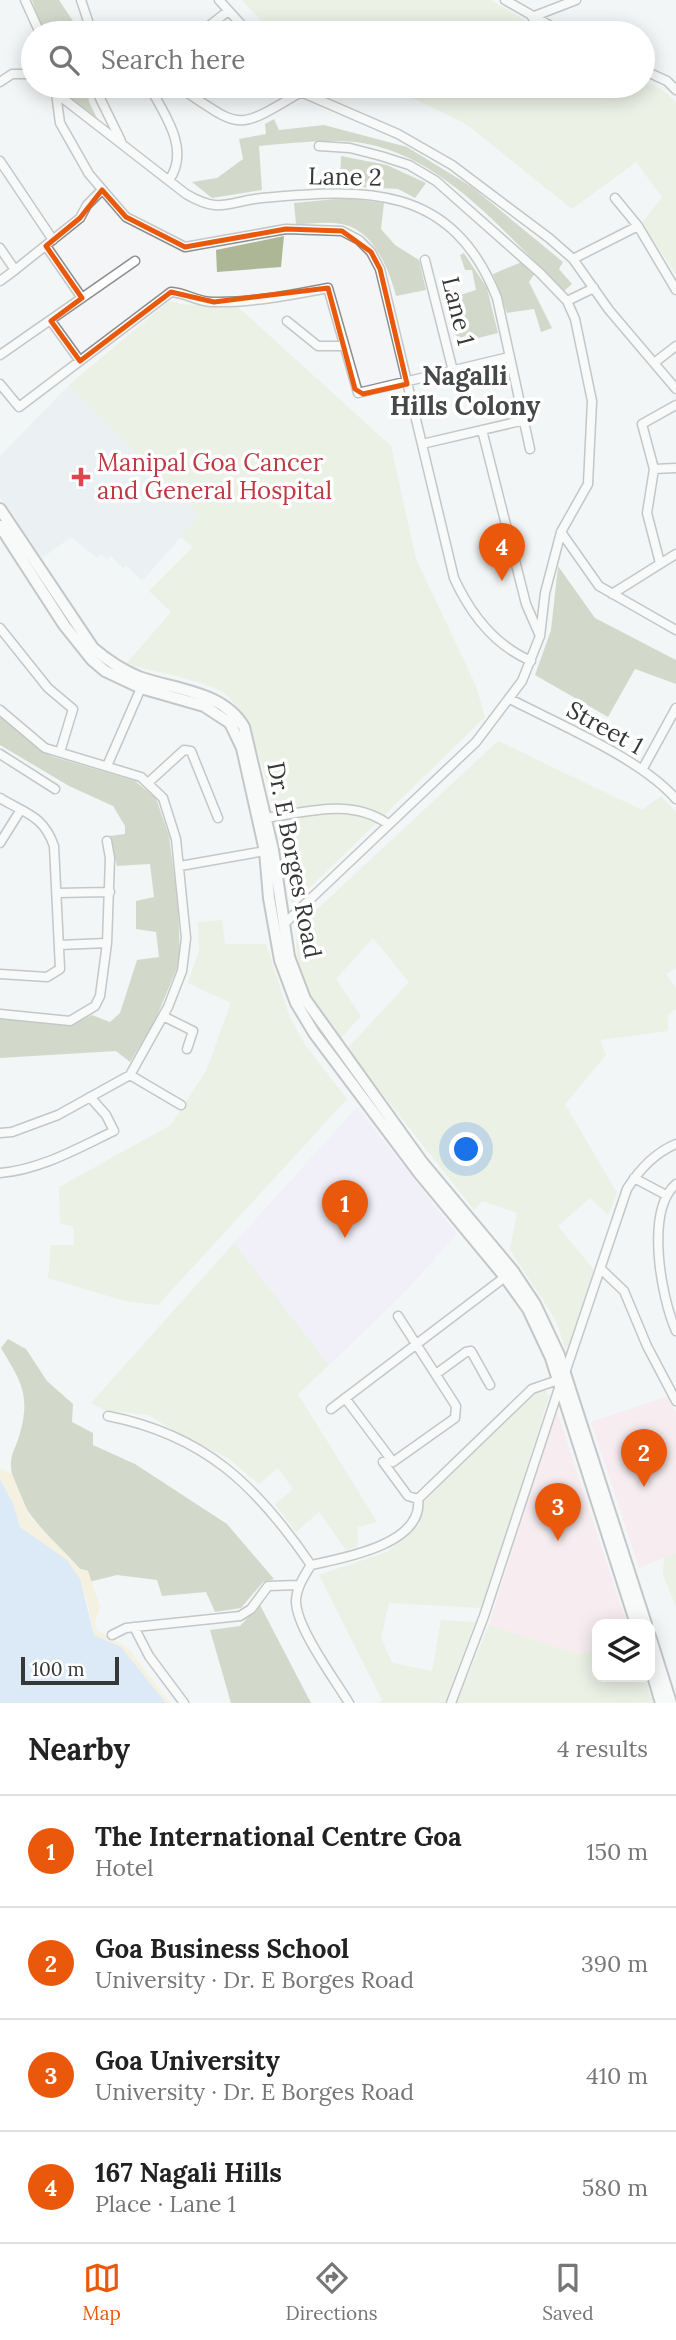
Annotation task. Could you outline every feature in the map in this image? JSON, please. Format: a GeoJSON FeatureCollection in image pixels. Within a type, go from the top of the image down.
{"type":"FeatureCollection","features":[{"type":"Feature","properties":{"kind":"main road","name":"Dr. E Borges Road"},"geometry":{"type":"LineString","coordinates":[[0,509],[93,648],[110,662],[137,676],[209,698],[238,717],[250,745],[267,818],[270,850],[269,898],[280,960],[296,1003],[314,1033],[419,1173],[505,1277],[541,1335],[561,1380],[644,1619]]}},
{"type":"Feature","properties":{"kind":"main road","name":"Dr. E Borges Road"},"geometry":{"type":"LineString","coordinates":[[0,526],[81,648],[105,671],[141,688],[204,706],[230,723],[243,748],[270,850],[289,957],[305,999],[422,1162],[513,1271],[550,1331],[561,1380],[634,1619]]}},
{"type":"Feature","properties":{"kind":"main road"},"geometry":{"type":"LineString","coordinates":[[655,1652],[671,1703]]}},
{"type":"Feature","properties":{"kind":"main road"},"geometry":{"type":"LineString","coordinates":[[655,1682],[661,1703]]}},
{"type":"Feature","properties":{"kind":"street"},"geometry":{"type":"LineString","coordinates":[[25,0],[35,21]]}},
{"type":"Feature","properties":{"kind":"street"},"geometry":{"type":"LineString","coordinates":[[81,0],[88,21]]}},
{"type":"Feature","properties":{"kind":"street"},"geometry":{"type":"LineString","coordinates":[[219,0],[238,21]]}},
{"type":"Feature","properties":{"kind":"street"},"geometry":{"type":"LineString","coordinates":[[505,0],[540,21]]}},
{"type":"Feature","properties":{"kind":"street"},"geometry":{"type":"LineString","coordinates":[[532,17],[576,0]]}},
{"type":"Feature","properties":{"kind":"street"},"geometry":{"type":"LineString","coordinates":[[216,21],[229,11]]}},
{"type":"Feature","properties":{"kind":"street"},"geometry":{"type":"LineString","coordinates":[[0,82],[12,74],[21,74]]}},
{"type":"Feature","properties":{"kind":"street"},"geometry":{"type":"LineString","coordinates":[[655,76],[667,81],[676,90]]}},
{"type":"Feature","properties":{"kind":"street"},"geometry":{"type":"LineString","coordinates":[[57,98],[60,123],[89,174],[125,218],[185,247],[286,229],[342,231],[359,240],[371,251],[380,269],[454,578],[464,600],[478,620],[511,653],[531,661]]}},
{"type":"Feature","properties":{"kind":"street","name":"Lane 2"},"geometry":{"type":"LineString","coordinates":[[66,98],[169,180],[207,206],[278,197],[362,193],[413,203],[446,224],[472,251],[488,276],[497,298],[530,449]]}},
{"type":"Feature","properties":{"kind":"street"},"geometry":{"type":"LineString","coordinates":[[100,98],[122,144]]}},
{"type":"Feature","properties":{"kind":"street"},"geometry":{"type":"LineString","coordinates":[[155,98],[177,147],[175,171],[169,180]]}},
{"type":"Feature","properties":{"kind":"street"},"geometry":{"type":"LineString","coordinates":[[195,98],[226,118],[242,123],[254,120],[285,98]]}},
{"type":"Feature","properties":{"kind":"street"},"geometry":{"type":"LineString","coordinates":[[318,98],[398,134],[452,165],[573,258],[676,389]]}},
{"type":"Feature","properties":{"kind":"street"},"geometry":{"type":"LineString","coordinates":[[284,924],[476,743],[510,699],[531,661],[540,636],[548,581],[561,531],[588,484],[592,401],[583,350],[567,301],[485,221],[436,181],[409,166],[350,148],[320,146]]}},
{"type":"Feature","properties":{"kind":"street"},"geometry":{"type":"LineString","coordinates":[[0,161],[82,298]]}},
{"type":"Feature","properties":{"kind":"street"},"geometry":{"type":"LineString","coordinates":[[0,281],[80,218],[87,205],[102,190]]}},
{"type":"Feature","properties":{"kind":"street"},"geometry":{"type":"LineString","coordinates":[[615,198],[638,226],[676,290]]}},
{"type":"Feature","properties":{"kind":"street"},"geometry":{"type":"LineString","coordinates":[[573,258],[638,226]]}},
{"type":"Feature","properties":{"kind":"street"},"geometry":{"type":"LineString","coordinates":[[0,248],[15,270]]}},
{"type":"Feature","properties":{"kind":"street","name":"Lane 1"},"geometry":{"type":"LineString","coordinates":[[425,260],[453,371]]}},
{"type":"Feature","properties":{"kind":"street"},"geometry":{"type":"LineString","coordinates":[[0,355],[135,261]]}},
{"type":"Feature","properties":{"kind":"street"},"geometry":{"type":"LineString","coordinates":[[2,389],[19,407],[171,292],[214,302],[328,288],[358,393],[407,384],[509,357]]}},
{"type":"Feature","properties":{"kind":"street"},"geometry":{"type":"LineString","coordinates":[[567,301],[594,288]]}},
{"type":"Feature","properties":{"kind":"street"},"geometry":{"type":"LineString","coordinates":[[51,321],[80,361]]}},
{"type":"Feature","properties":{"kind":"street"},"geometry":{"type":"LineString","coordinates":[[288,321],[318,346],[343,346]]}},
{"type":"Feature","properties":{"kind":"street"},"geometry":{"type":"LineString","coordinates":[[654,363],[676,346]]}},
{"type":"Feature","properties":{"kind":"street"},"geometry":{"type":"LineString","coordinates":[[660,563],[647,513],[654,468],[642,424],[676,405]]}},
{"type":"Feature","properties":{"kind":"street"},"geometry":{"type":"LineString","coordinates":[[422,444],[524,420]]}},
{"type":"Feature","properties":{"kind":"street"},"geometry":{"type":"LineString","coordinates":[[482,430],[526,604],[540,636]]}},
{"type":"Feature","properties":{"kind":"street"},"geometry":{"type":"LineString","coordinates":[[654,468],[676,468]]}},
{"type":"Feature","properties":{"kind":"street"},"geometry":{"type":"LineString","coordinates":[[561,531],[599,586],[676,630]]}},
{"type":"Feature","properties":{"kind":"street"},"geometry":{"type":"LineString","coordinates":[[612,594],[676,554]]}},
{"type":"Feature","properties":{"kind":"street"},"geometry":{"type":"LineString","coordinates":[[0,630],[48,688],[73,709],[60,752]]}},
{"type":"Feature","properties":{"kind":"street"},"geometry":{"type":"LineString","coordinates":[[107,766],[141,688]]}},
{"type":"Feature","properties":{"kind":"street","name":"Street 1"},"geometry":{"type":"LineString","coordinates":[[510,699],[642,770],[664,786],[676,799]]}},
{"type":"Feature","properties":{"kind":"street"},"geometry":{"type":"LineString","coordinates":[[642,770],[676,708]]}},
{"type":"Feature","properties":{"kind":"street"},"geometry":{"type":"LineString","coordinates":[[0,710],[45,748],[107,766],[149,782],[163,798],[176,839],[185,917],[182,971],[163,1016],[130,1075],[58,1115],[12,1132],[0,1133]]}},
{"type":"Feature","properties":{"kind":"street"},"geometry":{"type":"LineString","coordinates":[[149,782],[184,750],[191,751],[218,818]]}},
{"type":"Feature","properties":{"kind":"street"},"geometry":{"type":"LineString","coordinates":[[0,754],[55,789]]}},
{"type":"Feature","properties":{"kind":"street"},"geometry":{"type":"LineString","coordinates":[[0,798],[20,811],[35,816],[48,828],[54,846],[60,969],[47,977],[0,974]]}},
{"type":"Feature","properties":{"kind":"street"},"geometry":{"type":"LineString","coordinates":[[267,818],[310,810],[363,810],[388,824]]}},
{"type":"Feature","properties":{"kind":"street"},"geometry":{"type":"LineString","coordinates":[[0,843],[20,811]]}},
{"type":"Feature","properties":{"kind":"street"},"geometry":{"type":"LineString","coordinates":[[0,1014],[31,1015],[55,1022],[70,1021],[91,1011],[100,996],[107,943],[110,858],[107,841]]}},
{"type":"Feature","properties":{"kind":"street"},"geometry":{"type":"LineString","coordinates":[[180,866],[270,850]]}},
{"type":"Feature","properties":{"kind":"street"},"geometry":{"type":"LineString","coordinates":[[57,893],[110,892]]}},
{"type":"Feature","properties":{"kind":"street"},"geometry":{"type":"LineString","coordinates":[[59,946],[107,943]]}},
{"type":"Feature","properties":{"kind":"street"},"geometry":{"type":"LineString","coordinates":[[163,1016],[193,1031],[187,1049]]}},
{"type":"Feature","properties":{"kind":"street"},"geometry":{"type":"LineString","coordinates":[[130,1075],[181,1105]]}},
{"type":"Feature","properties":{"kind":"street"},"geometry":{"type":"LineString","coordinates":[[0,1173],[13,1172],[60,1157],[114,1131],[106,1115],[90,1097]]}},
{"type":"Feature","properties":{"kind":"street"},"geometry":{"type":"LineString","coordinates":[[451,1703],[484,1616],[627,1189],[652,1159],[676,1144]]}},
{"type":"Feature","properties":{"kind":"street"},"geometry":{"type":"LineString","coordinates":[[634,1178],[666,1195]]}},
{"type":"Feature","properties":{"kind":"street"},"geometry":{"type":"LineString","coordinates":[[676,1184],[666,1195],[658,1265],[660,1284],[676,1331]]}},
{"type":"Feature","properties":{"kind":"street"},"geometry":{"type":"LineString","coordinates":[[601,1269],[624,1291],[647,1346],[676,1401]]}},
{"type":"Feature","properties":{"kind":"street"},"geometry":{"type":"LineString","coordinates":[[331,1409],[505,1277]]}},
{"type":"Feature","properties":{"kind":"street"},"geometry":{"type":"LineString","coordinates":[[345,1398],[393,1461],[455,1419],[458,1413],[398,1315]]}},
{"type":"Feature","properties":{"kind":"street"},"geometry":{"type":"LineString","coordinates":[[436,1374],[471,1351],[489,1385]]}},
{"type":"Feature","properties":{"kind":"street"},"geometry":{"type":"LineString","coordinates":[[349,1703],[302,1621],[296,1602],[299,1585],[311,1565],[383,1545],[405,1532],[417,1518],[418,1499],[532,1389],[561,1380]]}},
{"type":"Feature","properties":{"kind":"street"},"geometry":{"type":"LineString","coordinates":[[108,1416],[142,1422],[184,1441],[234,1475],[277,1516],[311,1565]]}},
{"type":"Feature","properties":{"kind":"street"},"geometry":{"type":"LineString","coordinates":[[383,1462],[408,1496],[418,1499]]}},
{"type":"Feature","properties":{"kind":"street"},"geometry":{"type":"LineString","coordinates":[[112,1635],[120,1629],[240,1616],[251,1609],[268,1586],[299,1585]]}},
{"type":"Feature","properties":{"kind":"street"},"geometry":{"type":"LineString","coordinates":[[134,1627],[149,1656],[184,1703]]}},
{"type":"Feature","properties":{"kind":"highlighted area"},"geometry":{"type":"Polygon","coordinates":[[[102,190],[126,217],[185,247],[286,229],[342,231],[371,252],[380,269],[407,384],[363,394],[355,389],[328,288],[214,302],[171,292],[80,361],[51,321],[82,298],[46,246],[80,218],[102,190]]]}},
{"type":"Feature","properties":{"kind":"shaded area","name":"Manipal Goa Cancer and General Hospital"},"geometry":{"type":"Polygon","coordinates":[[[69,385],[200,516],[142,581],[126,565],[123,568],[111,556],[107,560],[101,554],[97,558],[71,537],[42,558],[0,498],[0,456],[69,385]]]}},
{"type":"Feature","properties":{"kind":"shaded area"},"geometry":{"type":"Polygon","coordinates":[[[357,1107],[457,1234],[401,1296],[329,1365],[234,1243],[357,1107]]]}},
{"type":"Feature","properties":{"kind":"shaded area"},"geometry":{"type":"Polygon","coordinates":[[[668,1396],[676,1412],[676,1553],[639,1568],[591,1422],[668,1396]]]}},
{"type":"Feature","properties":{"kind":"shaded area"},"geometry":{"type":"Polygon","coordinates":[[[556,1408],[625,1619],[592,1619],[592,1682],[646,1682],[653,1703],[457,1703],[489,1625],[556,1408]]]}},
{"type":"Feature","properties":{"kind":"green space"},"geometry":{"type":"Polygon","coordinates":[[[32,0],[59,0],[73,21],[39,21],[32,0]]]}},
{"type":"Feature","properties":{"kind":"green space"},"geometry":{"type":"Polygon","coordinates":[[[242,0],[491,0],[526,21],[262,21],[242,0]]]}},
{"type":"Feature","properties":{"kind":"green space"},"geometry":{"type":"Polygon","coordinates":[[[655,86],[660,88],[676,102],[676,275],[642,223],[662,197],[636,162],[572,209],[466,124],[413,98],[655,98],[655,86]]]}},
{"type":"Feature","properties":{"kind":"green space"},"geometry":{"type":"Polygon","coordinates":[[[68,98],[88,98],[100,124],[68,98]]]}},
{"type":"Feature","properties":{"kind":"green space"},"geometry":{"type":"Polygon","coordinates":[[[274,119],[279,130],[324,125],[407,147],[472,187],[563,262],[559,269],[572,284],[564,291],[470,199],[416,162],[386,149],[343,141],[259,146],[262,190],[212,198],[192,182],[217,178],[243,159],[239,139],[266,134],[265,124],[274,119]]]}},
{"type":"Feature","properties":{"kind":"green space"},"geometry":{"type":"Polygon","coordinates":[[[341,156],[387,165],[426,183],[415,198],[398,189],[340,186],[341,156]]]}},
{"type":"Feature","properties":{"kind":"green space"},"geometry":{"type":"Polygon","coordinates":[[[346,198],[384,203],[381,229],[395,245],[419,260],[426,290],[396,296],[378,252],[371,242],[352,227],[330,223],[296,224],[294,203],[346,198]]]}},
{"type":"Feature","properties":{"kind":"green space"},"geometry":{"type":"Polygon","coordinates":[[[284,236],[281,267],[217,272],[216,250],[284,236]]]}},
{"type":"Feature","properties":{"kind":"green space"},"geometry":{"type":"Polygon","coordinates":[[[464,253],[487,288],[498,333],[458,343],[447,299],[476,290],[472,270],[465,270],[460,255],[464,253]]]}},
{"type":"Feature","properties":{"kind":"green space"},"geometry":{"type":"Polygon","coordinates":[[[524,261],[535,273],[529,282],[552,328],[541,332],[534,309],[507,313],[493,274],[524,261]]]}},
{"type":"Feature","properties":{"kind":"green space"},"geometry":{"type":"Polygon","coordinates":[[[169,301],[238,307],[391,446],[416,559],[476,686],[485,717],[292,905],[269,791],[250,731],[238,708],[224,693],[216,689],[126,664],[171,612],[149,591],[193,547],[181,537],[200,516],[69,385],[169,301]]]}},
{"type":"Feature","properties":{"kind":"green space"},"geometry":{"type":"Polygon","coordinates":[[[558,566],[595,618],[676,660],[676,684],[635,669],[608,717],[535,675],[551,630],[558,566]]]}},
{"type":"Feature","properties":{"kind":"green space"},"geometry":{"type":"Polygon","coordinates":[[[0,712],[21,734],[51,756],[135,781],[156,798],[169,836],[178,903],[180,961],[154,1023],[130,1062],[116,1051],[0,1058],[0,1019],[71,1025],[92,1015],[110,1022],[120,1013],[137,960],[159,957],[156,932],[136,929],[136,901],[154,897],[150,864],[117,866],[109,836],[125,834],[125,826],[113,806],[69,786],[0,745],[0,712]]]}},
{"type":"Feature","properties":{"kind":"green space"},"geometry":{"type":"Polygon","coordinates":[[[498,741],[642,810],[661,796],[676,812],[676,968],[666,974],[676,988],[676,1009],[668,1014],[668,1031],[600,1040],[606,1055],[565,1104],[617,1193],[608,1215],[590,1198],[558,1226],[594,1270],[566,1351],[556,1320],[510,1250],[517,1213],[482,1201],[474,1210],[347,1049],[409,982],[373,938],[336,979],[361,1016],[337,1042],[306,986],[297,956],[299,926],[498,741]]]}},
{"type":"Feature","properties":{"kind":"green space"},"geometry":{"type":"Polygon","coordinates":[[[222,920],[225,944],[266,944],[290,1018],[306,1046],[347,1099],[158,1305],[125,1301],[48,1278],[51,1245],[74,1245],[73,1226],[60,1224],[59,1187],[171,1125],[206,1071],[231,1003],[188,983],[199,950],[198,922],[222,920]]]}},
{"type":"Feature","properties":{"kind":"green space"},"geometry":{"type":"Polygon","coordinates":[[[234,1243],[329,1365],[298,1394],[377,1522],[357,1527],[358,1546],[346,1550],[319,1512],[296,1532],[275,1504],[293,1489],[278,1468],[259,1484],[228,1458],[177,1433],[149,1415],[104,1410],[91,1403],[234,1243]]]}},
{"type":"Feature","properties":{"kind":"green space"},"geometry":{"type":"Polygon","coordinates":[[[8,1339],[26,1349],[47,1381],[73,1404],[72,1422],[93,1433],[93,1445],[135,1464],[227,1524],[274,1579],[263,1582],[241,1608],[215,1612],[206,1592],[162,1596],[157,1580],[117,1575],[89,1582],[88,1571],[80,1569],[39,1526],[16,1489],[11,1462],[23,1419],[24,1397],[18,1379],[1,1348],[8,1339]]]}},
{"type":"Feature","properties":{"kind":"green space"},"geometry":{"type":"Polygon","coordinates":[[[542,1387],[549,1396],[483,1608],[389,1603],[381,1638],[392,1663],[432,1671],[441,1620],[475,1622],[445,1703],[379,1703],[382,1700],[319,1575],[387,1552],[419,1525],[424,1502],[514,1411],[542,1387]]]}},
{"type":"Feature","properties":{"kind":"green space"},"geometry":{"type":"Polygon","coordinates":[[[676,1553],[676,1607],[663,1574],[664,1558],[676,1553]]]}},
{"type":"Feature","properties":{"kind":"green space"},"geometry":{"type":"Polygon","coordinates":[[[260,1605],[311,1703],[231,1703],[210,1630],[240,1626],[260,1605]]]}},
{"type":"Feature","properties":{"kind":"green space"},"geometry":{"type":"Polygon","coordinates":[[[489,1625],[578,1654],[592,1651],[592,1682],[646,1682],[653,1703],[457,1703],[489,1625]]]}},
{"type":"Feature","properties":{"kind":"sand"},"geometry":{"type":"Polygon","coordinates":[[[0,1469],[12,1474],[30,1517],[80,1569],[88,1571],[100,1607],[95,1622],[97,1630],[128,1648],[170,1703],[166,1703],[121,1648],[94,1635],[86,1596],[20,1527],[13,1503],[0,1478],[0,1469]]]}},
{"type":"Feature","properties":{"kind":"water"},"geometry":{"type":"Polygon","coordinates":[[[0,1479],[13,1503],[20,1527],[67,1560],[80,1579],[94,1635],[121,1647],[166,1703],[0,1703],[0,1479]]]}},
{"type":"Feature","properties":{"kind":"place","name":"Manipal Goa Cancer and General Hospital"},"geometry":{"type":"Point","coordinates":[81,477]}},
{"type":"Feature","properties":{"kind":"place","name":"167 Nagali Hills"},"geometry":{"type":"Point","coordinates":[502,581]}},
{"type":"Feature","properties":{"kind":"place","name":"The International Centre Goa"},"geometry":{"type":"Point","coordinates":[345,1238]}},
{"type":"Feature","properties":{"kind":"place","name":"Goa Business School"},"geometry":{"type":"Point","coordinates":[644,1487]}},
{"type":"Feature","properties":{"kind":"place","name":"Goa University"},"geometry":{"type":"Point","coordinates":[558,1541]}},
{"type":"Feature","properties":{"kind":"district","name":"Nagalli Hills Colony"},"geometry":{"type":"Point","coordinates":[465,391]}}]}
